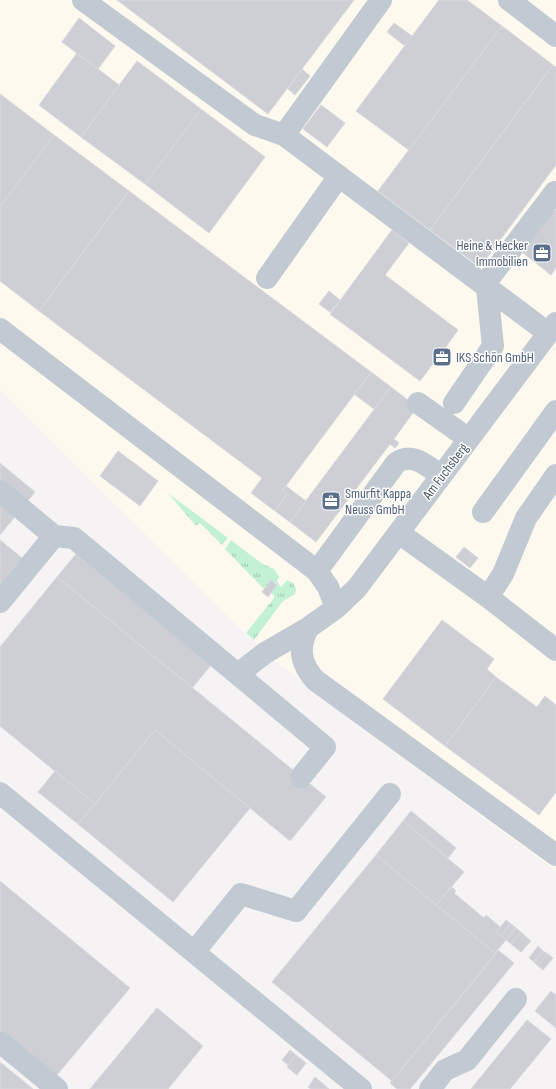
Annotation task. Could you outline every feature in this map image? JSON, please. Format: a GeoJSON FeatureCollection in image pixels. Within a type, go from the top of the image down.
{"type":"FeatureCollection","features":[{"type":"Feature","properties":{"kind":"street"},"geometry":{"type":"LineString","coordinates":[[83,0],[255,125],[284,135],[485,286],[552,328]]}},
{"type":"Feature","properties":{"kind":"street"},"geometry":{"type":"LineString","coordinates":[[284,135],[381,0]]}},
{"type":"Feature","properties":{"kind":"street"},"geometry":{"type":"LineString","coordinates":[[509,0],[556,36]]}},
{"type":"Feature","properties":{"kind":"street"},"geometry":{"type":"LineString","coordinates":[[267,278],[339,176]]}},
{"type":"Feature","properties":{"kind":"street"},"geometry":{"type":"LineString","coordinates":[[454,403],[493,346],[485,286],[555,192],[556,193]]}},
{"type":"Feature","properties":{"kind":"street","name":"Am Fuchsberg"},"geometry":{"type":"LineString","coordinates":[[238,674],[265,653],[308,628],[336,608],[357,588],[552,328]]}},
{"type":"Feature","properties":{"kind":"street"},"geometry":{"type":"LineString","coordinates":[[0,329],[317,571],[328,587],[336,608]]}},
{"type":"Feature","properties":{"kind":"street"},"geometry":{"type":"LineString","coordinates":[[418,403],[468,439]]}},
{"type":"Feature","properties":{"kind":"street"},"geometry":{"type":"LineString","coordinates":[[483,512],[556,411]]}},
{"type":"Feature","properties":{"kind":"street"},"geometry":{"type":"LineString","coordinates":[[317,571],[396,463],[402,459],[411,459],[423,462],[441,476]]}},
{"type":"Feature","properties":{"kind":"street"},"geometry":{"type":"LineString","coordinates":[[488,597],[503,574],[526,518],[556,475]]}},
{"type":"Feature","properties":{"kind":"street"},"geometry":{"type":"LineString","coordinates":[[0,491],[54,536],[74,538],[325,747],[301,777]]}},
{"type":"Feature","properties":{"kind":"street"},"geometry":{"type":"LineString","coordinates":[[399,533],[488,597],[556,650]]}},
{"type":"Feature","properties":{"kind":"street"},"geometry":{"type":"LineString","coordinates":[[0,602],[54,536]]}},
{"type":"Feature","properties":{"kind":"street"},"geometry":{"type":"LineString","coordinates":[[308,628],[303,640],[302,653],[306,668],[315,680],[556,855]]}},
{"type":"Feature","properties":{"kind":"street"},"geometry":{"type":"LineString","coordinates":[[0,793],[361,1089]]}},
{"type":"Feature","properties":{"kind":"street"},"geometry":{"type":"LineString","coordinates":[[194,952],[241,894],[296,911],[390,794]]}},
{"type":"Feature","properties":{"kind":"street"},"geometry":{"type":"LineString","coordinates":[[430,1089],[445,1070],[467,1060],[516,999]]}},
{"type":"Feature","properties":{"kind":"street"},"geometry":{"type":"LineString","coordinates":[[0,1042],[57,1089]]}},
{"type":"Feature","properties":{"kind":"shaded area"},"geometry":{"type":"Polygon","coordinates":[[[0,0],[556,0],[556,871],[361,727],[271,658],[0,390],[0,0]]]}},
{"type":"Feature","properties":{"kind":"green space"},"geometry":{"type":"Polygon","coordinates":[[[168,493],[228,538],[222,545],[200,523],[195,525],[168,493]]]}},
{"type":"Feature","properties":{"kind":"green space"},"geometry":{"type":"Polygon","coordinates":[[[231,540],[261,563],[274,569],[279,577],[277,581],[281,587],[287,580],[293,583],[296,589],[295,594],[283,601],[254,640],[246,633],[274,598],[271,593],[277,584],[271,580],[264,589],[225,549],[231,540]]]}},
{"type":"Feature","properties":{"kind":"building"},"geometry":{"type":"Polygon","coordinates":[[[117,0],[354,0],[268,114],[117,0]]]}},
{"type":"Feature","properties":{"kind":"building"},"geometry":{"type":"Polygon","coordinates":[[[439,0],[467,0],[502,26],[409,150],[356,111],[439,0]]]}},
{"type":"Feature","properties":{"kind":"building"},"geometry":{"type":"Polygon","coordinates":[[[79,18],[115,46],[98,69],[62,42],[79,18]]]}},
{"type":"Feature","properties":{"kind":"building"},"geometry":{"type":"Polygon","coordinates":[[[394,23],[412,36],[405,46],[387,32],[394,23]]]}},
{"type":"Feature","properties":{"kind":"building"},"geometry":{"type":"Polygon","coordinates":[[[502,26],[553,65],[430,230],[378,191],[502,26]]]}},
{"type":"Feature","properties":{"kind":"building"},"geometry":{"type":"Polygon","coordinates":[[[77,53],[119,85],[81,137],[39,105],[77,53]]]}},
{"type":"Feature","properties":{"kind":"building"},"geometry":{"type":"Polygon","coordinates":[[[137,61],[201,109],[145,184],[81,137],[137,61]]]}},
{"type":"Feature","properties":{"kind":"building"},"geometry":{"type":"Polygon","coordinates":[[[553,65],[556,67],[556,165],[480,267],[430,230],[553,65]]]}},
{"type":"Feature","properties":{"kind":"building"},"geometry":{"type":"Polygon","coordinates":[[[302,69],[310,76],[295,95],[288,89],[302,69]]]}},
{"type":"Feature","properties":{"kind":"building"},"geometry":{"type":"Polygon","coordinates":[[[0,94],[54,135],[0,207],[0,94]]]}},
{"type":"Feature","properties":{"kind":"building"},"geometry":{"type":"Polygon","coordinates":[[[321,105],[345,123],[327,147],[303,129],[321,105]]]}},
{"type":"Feature","properties":{"kind":"building"},"geometry":{"type":"Polygon","coordinates":[[[201,109],[265,157],[209,233],[145,184],[201,109]]]}},
{"type":"Feature","properties":{"kind":"building"},"geometry":{"type":"Polygon","coordinates":[[[54,135],[129,191],[39,311],[0,281],[0,207],[54,135]]]}},
{"type":"Feature","properties":{"kind":"building"},"geometry":{"type":"Polygon","coordinates":[[[129,191],[371,372],[282,491],[287,494],[275,511],[251,493],[262,478],[39,311],[129,191]]]}},
{"type":"Feature","properties":{"kind":"building"},"geometry":{"type":"Polygon","coordinates":[[[550,207],[556,211],[556,268],[551,275],[518,249],[550,207]]]}},
{"type":"Feature","properties":{"kind":"building"},"geometry":{"type":"Polygon","coordinates":[[[392,230],[409,243],[385,275],[458,330],[443,351],[445,352],[437,363],[435,361],[420,381],[330,314],[392,230]]]}},
{"type":"Feature","properties":{"kind":"building"},"geometry":{"type":"Polygon","coordinates":[[[329,291],[340,300],[330,312],[319,304],[329,291]]]}},
{"type":"Feature","properties":{"kind":"building"},"geometry":{"type":"Polygon","coordinates":[[[371,372],[391,387],[374,409],[354,394],[371,372]]]}},
{"type":"Feature","properties":{"kind":"building"},"geometry":{"type":"Polygon","coordinates":[[[391,387],[417,407],[394,439],[399,443],[395,448],[390,444],[316,542],[290,522],[391,387]]]}},
{"type":"Feature","properties":{"kind":"building"},"geometry":{"type":"Polygon","coordinates":[[[118,451],[158,481],[140,506],[100,476],[118,451]]]}},
{"type":"Feature","properties":{"kind":"building"},"geometry":{"type":"Polygon","coordinates":[[[0,463],[35,492],[0,535],[0,463]]]}},
{"type":"Feature","properties":{"kind":"building"},"geometry":{"type":"Polygon","coordinates":[[[286,486],[306,501],[290,522],[275,511],[287,494],[282,491],[286,486]]]}},
{"type":"Feature","properties":{"kind":"building"},"geometry":{"type":"Polygon","coordinates":[[[0,540],[22,558],[0,585],[0,540]]]}},
{"type":"Feature","properties":{"kind":"building"},"geometry":{"type":"Polygon","coordinates":[[[464,547],[478,558],[470,568],[456,557],[464,547]]]}},
{"type":"Feature","properties":{"kind":"building"},"geometry":{"type":"Polygon","coordinates":[[[76,554],[211,665],[192,688],[57,577],[76,554]]]}},
{"type":"Feature","properties":{"kind":"building"},"geometry":{"type":"Polygon","coordinates":[[[57,577],[326,797],[290,841],[155,730],[95,804],[0,726],[0,647],[57,577]]]}},
{"type":"Feature","properties":{"kind":"building"},"geometry":{"type":"Polygon","coordinates":[[[271,580],[277,585],[268,597],[262,592],[271,580]]]}},
{"type":"Feature","properties":{"kind":"building"},"geometry":{"type":"Polygon","coordinates":[[[442,620],[494,659],[487,669],[496,677],[445,746],[383,699],[442,620]]]}},
{"type":"Feature","properties":{"kind":"building"},"geometry":{"type":"Polygon","coordinates":[[[496,677],[537,707],[545,696],[556,705],[556,792],[539,815],[445,746],[496,677]]]}},
{"type":"Feature","properties":{"kind":"building"},"geometry":{"type":"Polygon","coordinates":[[[155,730],[250,808],[173,902],[78,824],[155,730]]]}},
{"type":"Feature","properties":{"kind":"building"},"geometry":{"type":"Polygon","coordinates":[[[55,771],[95,804],[78,824],[38,792],[55,771]]]}},
{"type":"Feature","properties":{"kind":"building"},"geometry":{"type":"Polygon","coordinates":[[[411,811],[456,848],[448,858],[403,821],[411,811]]]}},
{"type":"Feature","properties":{"kind":"building"},"geometry":{"type":"Polygon","coordinates":[[[403,821],[464,872],[436,905],[376,855],[403,821]]]}},
{"type":"Feature","properties":{"kind":"building"},"geometry":{"type":"Polygon","coordinates":[[[376,855],[496,954],[392,1081],[272,982],[376,855]]]}},
{"type":"Feature","properties":{"kind":"building"},"geometry":{"type":"Polygon","coordinates":[[[0,881],[130,988],[56,1076],[0,1030],[0,881]]]}},
{"type":"Feature","properties":{"kind":"building"},"geometry":{"type":"Polygon","coordinates":[[[452,887],[456,891],[454,893],[484,918],[486,915],[500,927],[496,932],[506,940],[495,953],[436,905],[452,887]]]}},
{"type":"Feature","properties":{"kind":"building"},"geometry":{"type":"Polygon","coordinates":[[[506,920],[511,924],[501,936],[496,932],[506,920]]]}},
{"type":"Feature","properties":{"kind":"building"},"geometry":{"type":"Polygon","coordinates":[[[511,924],[516,928],[506,940],[501,936],[511,924]]]}},
{"type":"Feature","properties":{"kind":"building"},"geometry":{"type":"Polygon","coordinates":[[[516,928],[521,932],[511,944],[506,940],[516,928]]]}},
{"type":"Feature","properties":{"kind":"building"},"geometry":{"type":"Polygon","coordinates":[[[521,932],[531,941],[521,952],[511,944],[521,932]]]}},
{"type":"Feature","properties":{"kind":"building"},"geometry":{"type":"Polygon","coordinates":[[[538,946],[543,951],[534,962],[529,958],[538,946]]]}},
{"type":"Feature","properties":{"kind":"building"},"geometry":{"type":"Polygon","coordinates":[[[498,950],[514,963],[410,1089],[397,1089],[390,1083],[498,950]]]}},
{"type":"Feature","properties":{"kind":"building"},"geometry":{"type":"Polygon","coordinates":[[[543,951],[548,954],[538,966],[534,962],[543,951]]]}},
{"type":"Feature","properties":{"kind":"building"},"geometry":{"type":"Polygon","coordinates":[[[548,954],[553,958],[543,970],[538,966],[548,954]]]}},
{"type":"Feature","properties":{"kind":"building"},"geometry":{"type":"Polygon","coordinates":[[[551,991],[556,995],[556,1028],[535,1011],[551,991]]]}},
{"type":"Feature","properties":{"kind":"building"},"geometry":{"type":"Polygon","coordinates":[[[157,1008],[203,1046],[168,1089],[90,1089],[157,1008]]]}},
{"type":"Feature","properties":{"kind":"building"},"geometry":{"type":"Polygon","coordinates":[[[527,1020],[551,1039],[510,1089],[471,1089],[527,1020]]]}},
{"type":"Feature","properties":{"kind":"building"},"geometry":{"type":"Polygon","coordinates":[[[290,1050],[296,1055],[288,1065],[282,1060],[290,1050]]]}},
{"type":"Feature","properties":{"kind":"building"},"geometry":{"type":"Polygon","coordinates":[[[296,1055],[306,1063],[297,1075],[287,1067],[296,1055]]]}},
{"type":"Feature","properties":{"kind":"building"},"geometry":{"type":"Polygon","coordinates":[[[0,1062],[33,1089],[0,1089],[0,1062]]]}},
{"type":"Feature","properties":{"kind":"building"},"geometry":{"type":"Polygon","coordinates":[[[315,1077],[329,1089],[311,1089],[308,1087],[315,1077]]]}},
{"type":"Feature","properties":{"kind":"place","name":"Heine & Hecker Immobilien"},"geometry":{"type":"Point","coordinates":[542,253]}},
{"type":"Feature","properties":{"kind":"place","name":"IKS Schön GmbH"},"geometry":{"type":"Point","coordinates":[442,357]}},
{"type":"Feature","properties":{"kind":"place","name":"Smurfit Kappa Neuss GmbH"},"geometry":{"type":"Point","coordinates":[331,501]}}]}
